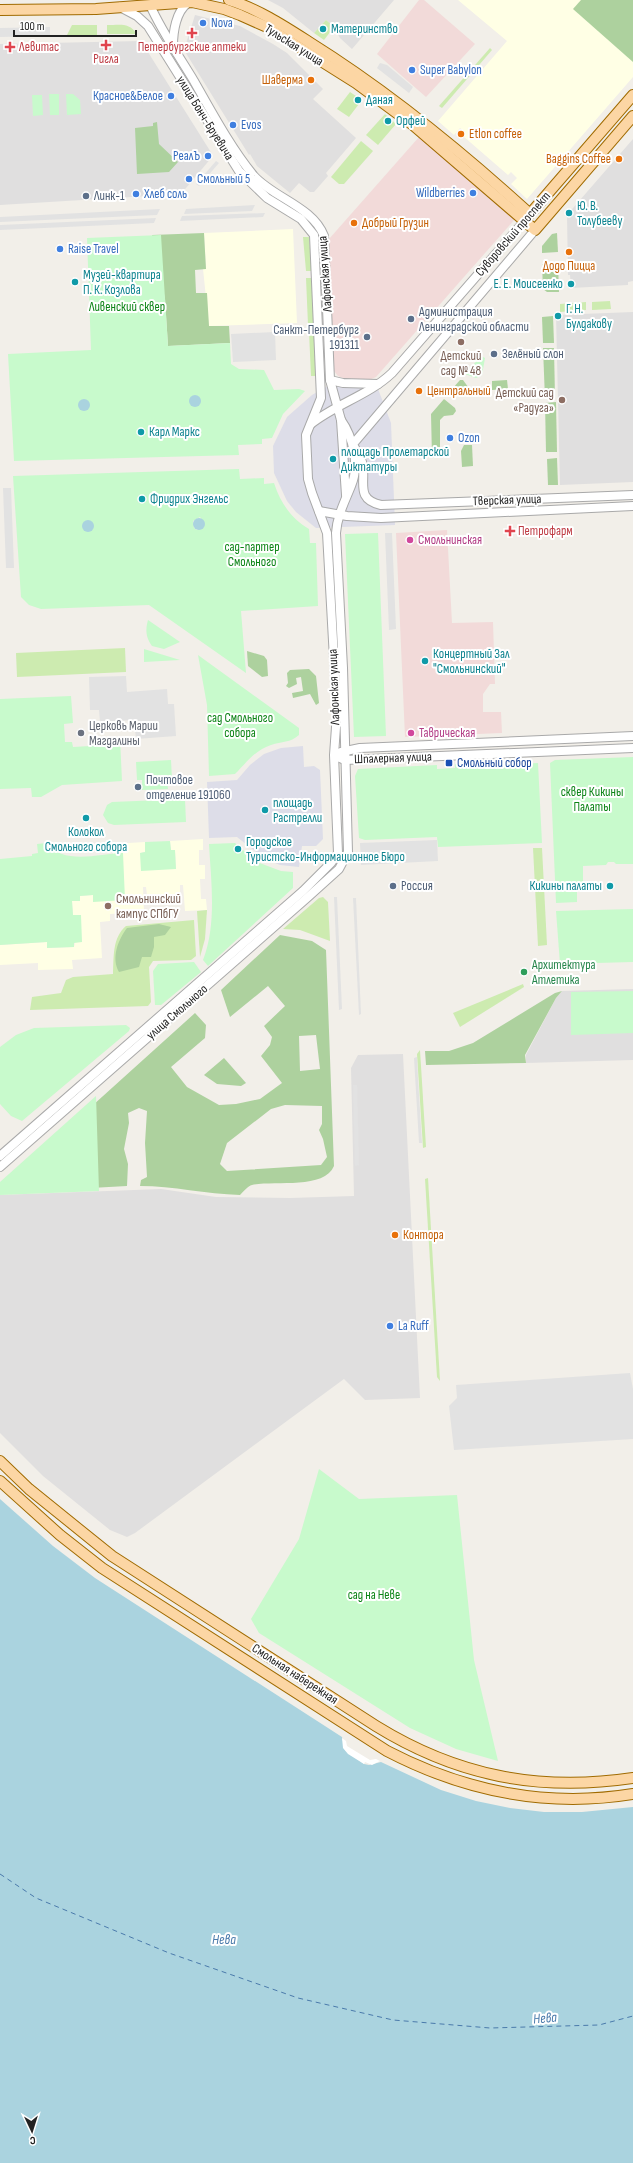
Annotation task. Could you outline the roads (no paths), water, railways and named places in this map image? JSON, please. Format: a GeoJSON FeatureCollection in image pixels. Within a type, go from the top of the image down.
{"type":"FeatureCollection","features":[{"type":"Feature","properties":{"kind":"main road","name":"Тульская улица"},"geometry":{"type":"LineString","coordinates":[[229,0],[271,19],[360,74],[419,117],[527,218],[535,230]]}},
{"type":"Feature","properties":{"kind":"main road","name":"Тульская улица"},"geometry":{"type":"LineString","coordinates":[[0,10],[119,7],[149,3],[206,4],[224,9],[260,24],[356,83],[413,125],[527,218]]}},
{"type":"Feature","properties":{"kind":"main road","name":"Суворовский проспект"},"geometry":{"type":"LineString","coordinates":[[527,218],[633,95]]}},
{"type":"Feature","properties":{"kind":"main road","name":"Суворовский проспект"},"geometry":{"type":"LineString","coordinates":[[535,230],[633,116]]}},
{"type":"Feature","properties":{"kind":"main road","name":"Смольная набережная"},"geometry":{"type":"LineString","coordinates":[[0,1461],[28,1489],[112,1556],[376,1726],[418,1750],[477,1771],[515,1780],[581,1784],[633,1778]]}},
{"type":"Feature","properties":{"kind":"main road","name":"Смольная набережная"},"geometry":{"type":"LineString","coordinates":[[0,1481],[60,1535],[102,1568],[380,1746],[412,1764],[444,1777],[480,1788],[513,1795],[546,1799],[582,1799],[633,1794]]}},
{"type":"Feature","properties":{"kind":"street","name":"улица Бонч-Бруевича"},"geometry":{"type":"LineString","coordinates":[[149,3],[220,124],[254,176],[274,193],[313,219]]}},
{"type":"Feature","properties":{"kind":"street"},"geometry":{"type":"LineString","coordinates":[[173,46],[178,16],[182,7],[188,3]]}},
{"type":"Feature","properties":{"kind":"street","name":"улица Бонч-Бруевича"},"geometry":{"type":"LineString","coordinates":[[119,7],[137,16],[148,26],[213,132],[245,180],[267,198],[301,219]]}},
{"type":"Feature","properties":{"kind":"street","name":"Суворовский проспект"},"geometry":{"type":"LineString","coordinates":[[381,384],[527,218]]}},
{"type":"Feature","properties":{"kind":"street","name":"Лафонская улица"},"geometry":{"type":"LineString","coordinates":[[301,219],[314,235],[321,392],[318,407],[308,426]]}},
{"type":"Feature","properties":{"kind":"street","name":"Лафонская улица"},"geometry":{"type":"LineString","coordinates":[[313,219],[318,224],[324,236],[330,380]]}},
{"type":"Feature","properties":{"kind":"street","name":"Суворовский проспект"},"geometry":{"type":"LineString","coordinates":[[353,444],[535,230]]}},
{"type":"Feature","properties":{"kind":"street"},"geometry":{"type":"LineString","coordinates":[[381,384],[336,407],[308,426],[306,435],[308,479],[319,511],[338,519],[346,496],[352,485],[354,475],[353,444],[349,432],[341,420],[336,407],[330,380],[343,383],[381,384]]}},
{"type":"Feature","properties":{"kind":"street"},"geometry":{"type":"LineString","coordinates":[[341,420],[346,496]]}},
{"type":"Feature","properties":{"kind":"street","name":"Тверская улица"},"geometry":{"type":"LineString","coordinates":[[353,444],[362,462],[363,489],[366,498],[373,503],[381,505],[633,495]]}},
{"type":"Feature","properties":{"kind":"street","name":"Тверская улица"},"geometry":{"type":"LineString","coordinates":[[338,519],[633,506]]}},
{"type":"Feature","properties":{"kind":"street","name":"Лафонская улица"},"geometry":{"type":"LineString","coordinates":[[319,511],[324,521],[327,533],[336,683],[337,713],[334,755],[338,853]]}},
{"type":"Feature","properties":{"kind":"street","name":"Лафонская улица"},"geometry":{"type":"LineString","coordinates":[[338,519],[348,852]]}},
{"type":"Feature","properties":{"kind":"street","name":"Шпалерная улица"},"geometry":{"type":"LineString","coordinates":[[334,755],[345,749],[633,736]]}},
{"type":"Feature","properties":{"kind":"street","name":"Шпалерная улица"},"geometry":{"type":"LineString","coordinates":[[334,755],[345,760],[633,748]]}},
{"type":"Feature","properties":{"kind":"street","name":"улица Смольного"},"geometry":{"type":"LineString","coordinates":[[0,1167],[339,869],[348,852]]}},
{"type":"Feature","properties":{"kind":"street","name":"улица Смольного"},"geometry":{"type":"LineString","coordinates":[[0,1156],[303,891],[331,863],[338,853]]}},
{"type":"Feature","properties":{"kind":"water"},"geometry":{"type":"Polygon","coordinates":[[[193,395],[197,395],[201,401],[197,407],[193,407],[189,403],[189,399],[193,395]]]}},
{"type":"Feature","properties":{"kind":"water"},"geometry":{"type":"Polygon","coordinates":[[[82,399],[86,399],[90,405],[86,411],[82,411],[78,407],[78,403],[82,399]]]}},
{"type":"Feature","properties":{"kind":"water"},"geometry":{"type":"Polygon","coordinates":[[[201,518],[204,519],[204,529],[197,530],[194,529],[193,522],[194,519],[201,518]]]}},
{"type":"Feature","properties":{"kind":"water"},"geometry":{"type":"Polygon","coordinates":[[[86,520],[90,520],[94,526],[90,532],[86,532],[82,528],[82,524],[86,520]]]}},
{"type":"Feature","properties":{"kind":"water","name":"Нева"},"geometry":{"type":"Polygon","coordinates":[[[0,1499],[53,1546],[95,1578],[342,1737],[345,1750],[364,1764],[369,1765],[381,1762],[441,1790],[476,1801],[510,1808],[544,1812],[582,1812],[633,1807],[633,2163],[0,2163],[0,1499]]]}},
{"type":"Feature","properties":{"kind":"place","name":"Nova"},"geometry":{"type":"Point","coordinates":[203,23]}},
{"type":"Feature","properties":{"kind":"place","name":"Материнство"},"geometry":{"type":"Point","coordinates":[323,29]}},
{"type":"Feature","properties":{"kind":"place","name":"Петербургские аптеки"},"geometry":{"type":"Point","coordinates":[192,33]}},
{"type":"Feature","properties":{"kind":"place","name":"Ригла"},"geometry":{"type":"Point","coordinates":[106,45]}},
{"type":"Feature","properties":{"kind":"place","name":"Левитас"},"geometry":{"type":"Point","coordinates":[10,47]}},
{"type":"Feature","properties":{"kind":"place","name":"Super Babylon"},"geometry":{"type":"Point","coordinates":[412,70]}},
{"type":"Feature","properties":{"kind":"place","name":"Шаверма"},"geometry":{"type":"Point","coordinates":[311,80]}},
{"type":"Feature","properties":{"kind":"place","name":"Красное&Белое"},"geometry":{"type":"Point","coordinates":[171,96]}},
{"type":"Feature","properties":{"kind":"place","name":"Даная"},"geometry":{"type":"Point","coordinates":[358,100]}},
{"type":"Feature","properties":{"kind":"place","name":"Орфей"},"geometry":{"type":"Point","coordinates":[388,121]}},
{"type":"Feature","properties":{"kind":"place","name":"Evos"},"geometry":{"type":"Point","coordinates":[233,125]}},
{"type":"Feature","properties":{"kind":"place","name":"Etlon coffee"},"geometry":{"type":"Point","coordinates":[461,134]}},
{"type":"Feature","properties":{"kind":"place","name":"РеалЪ"},"geometry":{"type":"Point","coordinates":[208,156]}},
{"type":"Feature","properties":{"kind":"place","name":"Baggins Coffee"},"geometry":{"type":"Point","coordinates":[619,159]}},
{"type":"Feature","properties":{"kind":"place","name":"Смольный 5"},"geometry":{"type":"Point","coordinates":[189,179]}},
{"type":"Feature","properties":{"kind":"place","name":"Wildberries"},"geometry":{"type":"Point","coordinates":[473,193]}},
{"type":"Feature","properties":{"kind":"place","name":"Хлеб соль"},"geometry":{"type":"Point","coordinates":[136,194]}},
{"type":"Feature","properties":{"kind":"place","name":"Линк-1"},"geometry":{"type":"Point","coordinates":[86,196]}},
{"type":"Feature","properties":{"kind":"place","name":"Ю. В. Толубееву"},"geometry":{"type":"Point","coordinates":[569,213]}},
{"type":"Feature","properties":{"kind":"place","name":"Добрый Грузин"},"geometry":{"type":"Point","coordinates":[354,223]}},
{"type":"Feature","properties":{"kind":"place","name":"Raise Travel"},"geometry":{"type":"Point","coordinates":[60,249]}},
{"type":"Feature","properties":{"kind":"place","name":"Додо Пицца"},"geometry":{"type":"Point","coordinates":[569,252]}},
{"type":"Feature","properties":{"kind":"place","name":"Музей-квартира П. К. Козлова"},"geometry":{"type":"Point","coordinates":[75,282]}},
{"type":"Feature","properties":{"kind":"place","name":"Е. Е. Моисеенко"},"geometry":{"type":"Point","coordinates":[571,284]}},
{"type":"Feature","properties":{"kind":"place","name":"Г. Н. Булдакову"},"geometry":{"type":"Point","coordinates":[558,316]}},
{"type":"Feature","properties":{"kind":"place","name":"Администрация Ленинградской области"},"geometry":{"type":"Point","coordinates":[411,319]}},
{"type":"Feature","properties":{"kind":"place","name":"Санкт-Петербург 191311"},"geometry":{"type":"Point","coordinates":[367,337]}},
{"type":"Feature","properties":{"kind":"place","name":"Детский сад № 48"},"geometry":{"type":"Point","coordinates":[461,342]}},
{"type":"Feature","properties":{"kind":"place","name":"Зелёный слон"},"geometry":{"type":"Point","coordinates":[494,354]}},
{"type":"Feature","properties":{"kind":"place","name":"Центральный"},"geometry":{"type":"Point","coordinates":[419,391]}},
{"type":"Feature","properties":{"kind":"place","name":"Детский сад «Радуга»"},"geometry":{"type":"Point","coordinates":[562,400]}},
{"type":"Feature","properties":{"kind":"place","name":"Карл Маркс"},"geometry":{"type":"Point","coordinates":[141,432]}},
{"type":"Feature","properties":{"kind":"place","name":"Ozon"},"geometry":{"type":"Point","coordinates":[450,438]}},
{"type":"Feature","properties":{"kind":"place","name":"площадь Пролетарской Диктатуры"},"geometry":{"type":"Point","coordinates":[333,459]}},
{"type":"Feature","properties":{"kind":"place","name":"Фридрих Энгельс"},"geometry":{"type":"Point","coordinates":[142,499]}},
{"type":"Feature","properties":{"kind":"place","name":"Петрофарм"},"geometry":{"type":"Point","coordinates":[510,531]}},
{"type":"Feature","properties":{"kind":"place","name":"Смольнинская"},"geometry":{"type":"Point","coordinates":[410,540]}},
{"type":"Feature","properties":{"kind":"place","name":"Концертный Зал \"Смольнинский\""},"geometry":{"type":"Point","coordinates":[425,661]}},
{"type":"Feature","properties":{"kind":"place","name":"Церковь Марии Магдалины"},"geometry":{"type":"Point","coordinates":[81,733]}},
{"type":"Feature","properties":{"kind":"place","name":"Таврическая"},"geometry":{"type":"Point","coordinates":[411,733]}},
{"type":"Feature","properties":{"kind":"place","name":"Смольный собор"},"geometry":{"type":"Point","coordinates":[449,763]}},
{"type":"Feature","properties":{"kind":"place","name":"Почтовое отделение 191060"},"geometry":{"type":"Point","coordinates":[138,787]}},
{"type":"Feature","properties":{"kind":"place","name":"площадь Растрелли"},"geometry":{"type":"Point","coordinates":[265,810]}},
{"type":"Feature","properties":{"kind":"place","name":"Колокол Смольного собора"},"geometry":{"type":"Point","coordinates":[86,818]}},
{"type":"Feature","properties":{"kind":"place","name":"Городское Туристско-Информационное Бюро"},"geometry":{"type":"Point","coordinates":[238,849]}},
{"type":"Feature","properties":{"kind":"place","name":"Россия"},"geometry":{"type":"Point","coordinates":[393,886]}},
{"type":"Feature","properties":{"kind":"place","name":"Кикины палаты"},"geometry":{"type":"Point","coordinates":[610,886]}},
{"type":"Feature","properties":{"kind":"place","name":"Смольнинский кампус СПбГУ"},"geometry":{"type":"Point","coordinates":[108,906]}},
{"type":"Feature","properties":{"kind":"place","name":"Архитектура Атлетика"},"geometry":{"type":"Point","coordinates":[524,972]}},
{"type":"Feature","properties":{"kind":"place","name":"Контора"},"geometry":{"type":"Point","coordinates":[395,1235]}},
{"type":"Feature","properties":{"kind":"place","name":"La Ruff"},"geometry":{"type":"Point","coordinates":[390,1326]}},
{"type":"Feature","properties":{"kind":"park label","name":"Ливенский сквер"},"geometry":{"type":"Point","coordinates":[127,307]}},
{"type":"Feature","properties":{"kind":"park label","name":"сад-партер Смольного"},"geometry":{"type":"Point","coordinates":[252,554]}},
{"type":"Feature","properties":{"kind":"park label","name":"сад Смольного собора"},"geometry":{"type":"Point","coordinates":[240,726]}},
{"type":"Feature","properties":{"kind":"park label","name":"сквер Кикины Палаты"},"geometry":{"type":"Point","coordinates":[592,800]}},
{"type":"Feature","properties":{"kind":"park label","name":"сад на Неве"},"geometry":{"type":"Point","coordinates":[374,1595]}}]}
